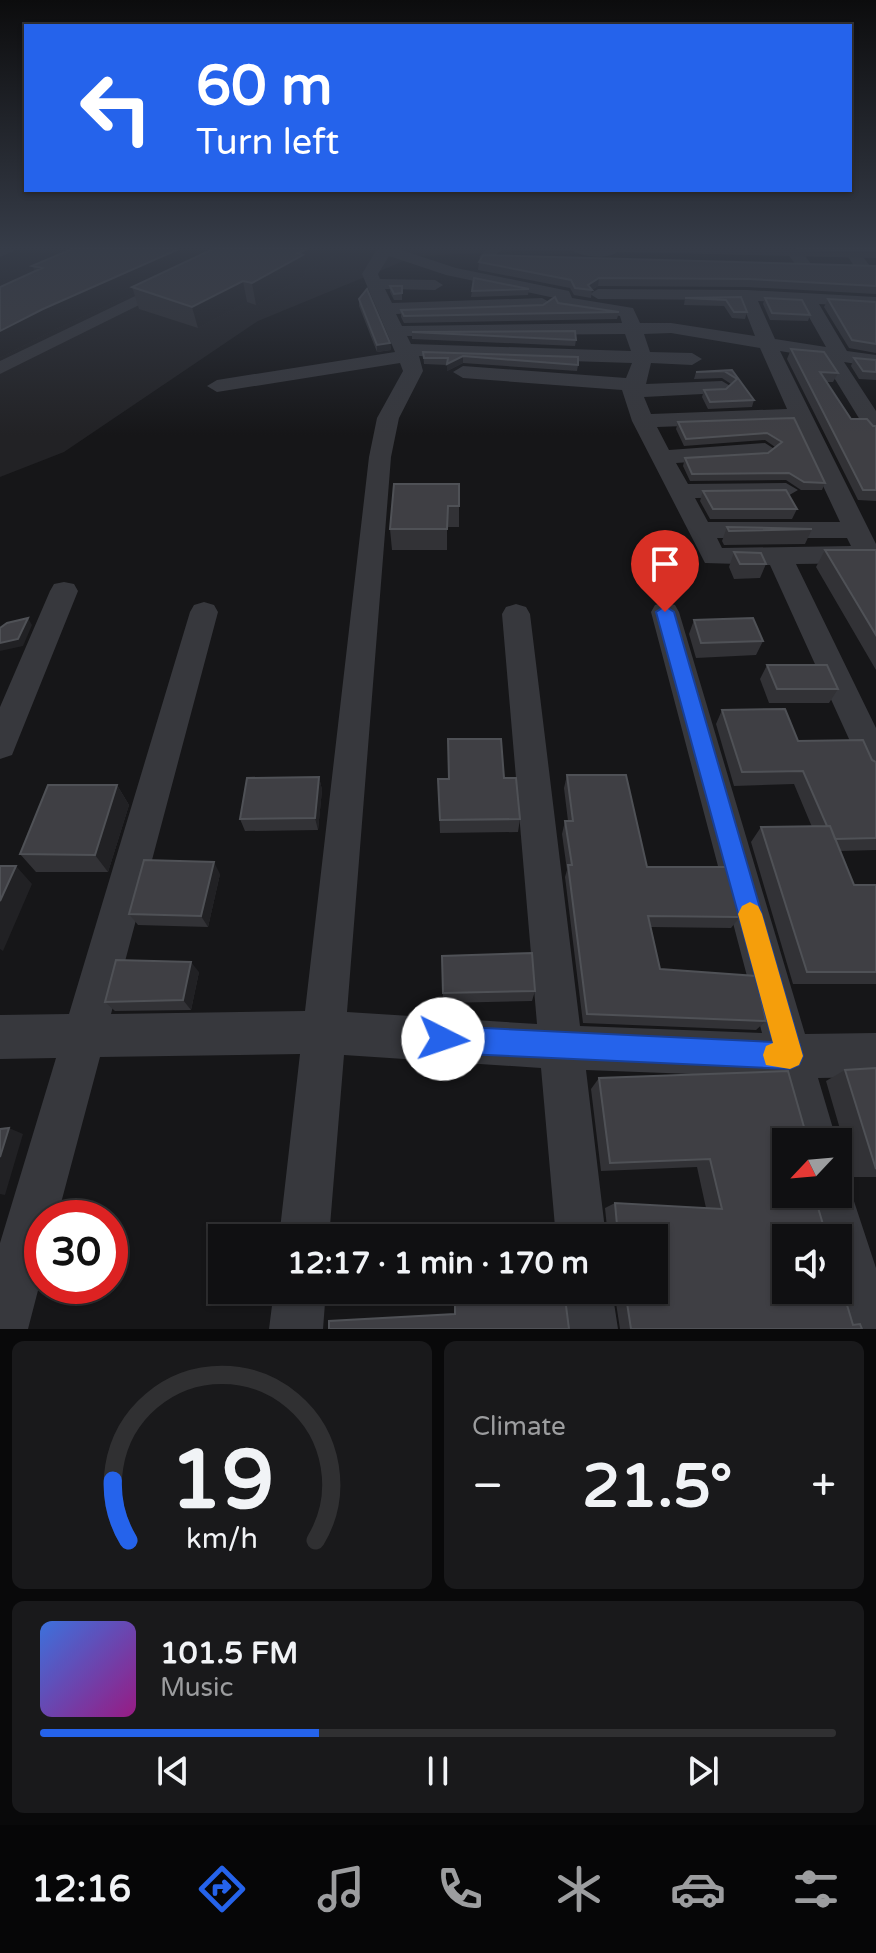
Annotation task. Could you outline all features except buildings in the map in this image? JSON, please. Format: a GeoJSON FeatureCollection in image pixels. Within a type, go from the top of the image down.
{"type":"FeatureCollection","features":[{"type":"Feature","properties":{"kind":"street"},"geometry":{"type":"LineString","coordinates":[[0,368],[117,311]]}},
{"type":"Feature","properties":{"kind":"street"},"geometry":{"type":"LineString","coordinates":[[385,311],[406,353]]}},
{"type":"Feature","properties":{"kind":"street"},"geometry":{"type":"LineString","coordinates":[[622,311],[627,312],[635,327],[643,359],[634,388],[643,421],[714,557],[779,555],[867,546]]}},
{"type":"Feature","properties":{"kind":"street"},"geometry":{"type":"LineString","coordinates":[[701,311],[707,331]]}},
{"type":"Feature","properties":{"kind":"street"},"geometry":{"type":"LineString","coordinates":[[754,311],[800,415],[867,546]]}},
{"type":"Feature","properties":{"kind":"street"},"geometry":{"type":"LineString","coordinates":[[813,311],[876,428]]}},
{"type":"Feature","properties":{"kind":"street"},"geometry":{"type":"LineString","coordinates":[[305,1224],[380,457],[406,353],[406,330],[635,327],[707,331],[876,361]]}},
{"type":"Feature","properties":{"kind":"street"},"geometry":{"type":"LineString","coordinates":[[406,353],[634,388],[722,387]]}},
{"type":"Feature","properties":{"kind":"street"},"geometry":{"type":"LineString","coordinates":[[217,386],[406,353],[692,359]]}},
{"type":"Feature","properties":{"kind":"street"},"geometry":{"type":"LineString","coordinates":[[643,421],[800,415]]}},
{"type":"Feature","properties":{"kind":"street"},"geometry":{"type":"LineString","coordinates":[[663,457],[765,450]]}},
{"type":"Feature","properties":{"kind":"street"},"geometry":{"type":"LineString","coordinates":[[681,491],[786,490]]}},
{"type":"Feature","properties":{"kind":"street"},"geometry":{"type":"LineString","coordinates":[[701,530],[867,546]]}},
{"type":"Feature","properties":{"kind":"street"},"geometry":{"type":"LineString","coordinates":[[779,555],[876,762]]}},
{"type":"Feature","properties":{"kind":"street"},"geometry":{"type":"LineString","coordinates":[[0,745],[64,591]]}},
{"type":"Feature","properties":{"kind":"street"},"geometry":{"type":"LineString","coordinates":[[1,1329],[87,1035],[204,612]]}},
{"type":"Feature","properties":{"kind":"street"},"geometry":{"type":"LineString","coordinates":[[665,612],[810,1128]]}},
{"type":"Feature","properties":{"kind":"street"},"geometry":{"type":"LineString","coordinates":[[516,614],[579,1224]]}},
{"type":"Feature","properties":{"kind":"street"},"geometry":{"type":"LineString","coordinates":[[0,1037],[326,1032],[560,1047],[790,1056],[876,1055]]}},
{"type":"Feature","properties":{"kind":"street"},"geometry":{"type":"LineString","coordinates":[[833,1208],[868,1329]]}},
{"type":"Feature","properties":{"kind":"street"},"geometry":{"type":"LineString","coordinates":[[296,1329],[299,1304]]}},
{"type":"Feature","properties":{"kind":"street"},"geometry":{"type":"LineString","coordinates":[[588,1304],[591,1329]]}},
{"type":"Feature","properties":{"kind":"shaded area"},"geometry":{"type":"Polygon","coordinates":[[[0,311],[282,311],[258,321],[64,452],[0,477],[0,311]]]}},
{"type":"Feature","properties":{"kind":"slow traffic"},"geometry":{"type":"LineString","coordinates":[[750,914],[790,1056],[776,1055]]}},
{"type":"Feature","properties":{"kind":"route"},"geometry":{"type":"LineString","coordinates":[[443,1039],[790,1056],[665,612]]}}]}
